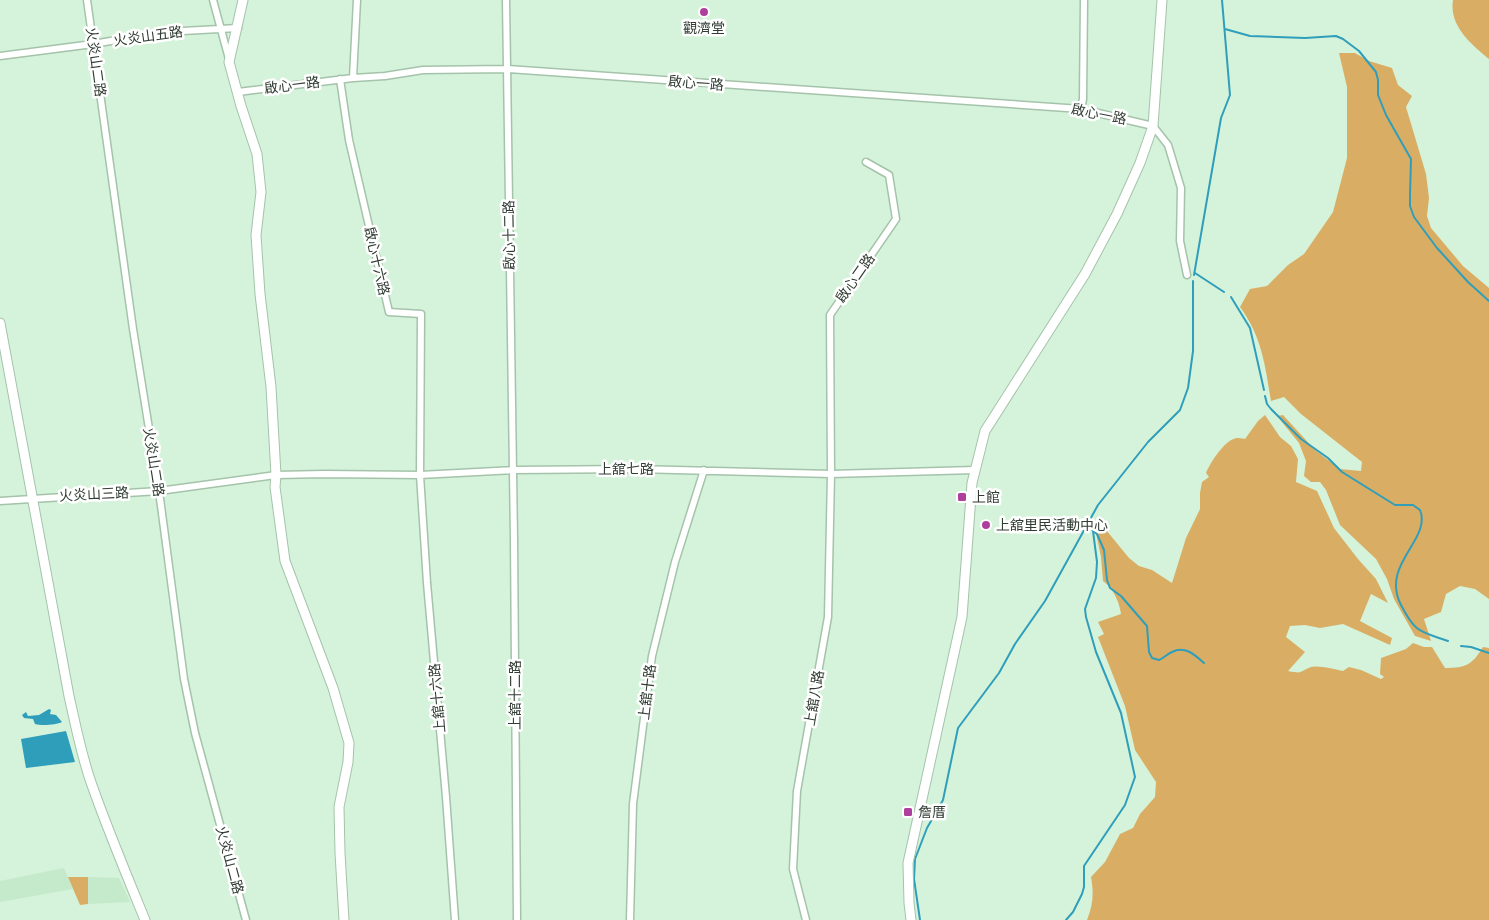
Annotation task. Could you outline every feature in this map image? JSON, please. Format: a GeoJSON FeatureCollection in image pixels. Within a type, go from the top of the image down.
{"type":"FeatureCollection","features":[{"type":"Feature","properties":{"kind":"street","name":"火炎山二路"},"geometry":{"type":"LineString","coordinates":[[87,0],[132,329],[159,491],[184,679],[195,733],[246,920]]}},
{"type":"Feature","properties":{"kind":"street"},"geometry":{"type":"LineString","coordinates":[[213,0],[241,106],[257,154],[261,192],[256,235],[260,294],[271,387],[275,487],[285,561],[333,688],[349,743],[348,762],[340,807],[340,853],[344,920]]}},
{"type":"Feature","properties":{"kind":"street"},"geometry":{"type":"LineString","coordinates":[[230,62],[243,0]]}},
{"type":"Feature","properties":{"kind":"street"},"geometry":{"type":"LineString","coordinates":[[353,78],[357,0]]}},
{"type":"Feature","properties":{"kind":"street","name":"啟心十二路"},"geometry":{"type":"LineString","coordinates":[[506,0],[512,470]]}},
{"type":"Feature","properties":{"kind":"street"},"geometry":{"type":"LineString","coordinates":[[1081,109],[1083,99],[1084,0]]}},
{"type":"Feature","properties":{"kind":"street"},"geometry":{"type":"LineString","coordinates":[[911,920],[908,863],[962,616],[972,483],[985,431],[1085,274],[1117,214],[1140,163],[1153,126],[1162,0]]}},
{"type":"Feature","properties":{"kind":"street","name":"火炎山五路"},"geometry":{"type":"LineString","coordinates":[[0,56],[93,44],[164,32],[238,28]]}},
{"type":"Feature","properties":{"kind":"street","name":"啟心一路"},"geometry":{"type":"LineString","coordinates":[[238,92],[340,79],[385,76],[422,70],[507,69],[1081,109],[1153,126]]}},
{"type":"Feature","properties":{"kind":"street","name":"啟心十六路"},"geometry":{"type":"LineString","coordinates":[[340,79],[349,140],[389,312],[421,314],[420,475]]}},
{"type":"Feature","properties":{"kind":"street"},"geometry":{"type":"LineString","coordinates":[[1153,126],[1168,145],[1181,188],[1180,241],[1187,275]]}},
{"type":"Feature","properties":{"kind":"street","name":"啟心二路"},"geometry":{"type":"LineString","coordinates":[[832,474],[830,314],[896,219],[888,175],[866,162]]}},
{"type":"Feature","properties":{"kind":"street"},"geometry":{"type":"LineString","coordinates":[[0,323],[78,738],[96,796],[145,920]]}},
{"type":"Feature","properties":{"kind":"street","name":"上舘七路"},"geometry":{"type":"LineString","coordinates":[[276,475],[420,475],[512,470],[636,469],[832,474],[975,470]]}},
{"type":"Feature","properties":{"kind":"street","name":"上舘十二路"},"geometry":{"type":"LineString","coordinates":[[512,470],[517,920]]}},
{"type":"Feature","properties":{"kind":"street","name":"上舘十路"},"geometry":{"type":"LineString","coordinates":[[630,920],[633,804],[652,656],[675,562],[704,470]]}},
{"type":"Feature","properties":{"kind":"street","name":"上舘八路"},"geometry":{"type":"LineString","coordinates":[[806,920],[793,869],[796,791],[828,617],[832,474]]}},
{"type":"Feature","properties":{"kind":"street","name":"火炎山三路"},"geometry":{"type":"LineString","coordinates":[[0,501],[159,491],[276,475]]}},
{"type":"Feature","properties":{"kind":"street","name":"上舘十六路"},"geometry":{"type":"LineString","coordinates":[[420,475],[455,920]]}},
{"type":"Feature","properties":{"kind":"shaded area"},"geometry":{"type":"Polygon","coordinates":[[[1453,0],[1489,0],[1489,59],[1469,41],[1458,26],[1454,18],[1453,0]]]}},
{"type":"Feature","properties":{"kind":"shaded area"},"geometry":{"type":"Polygon","coordinates":[[[1339,53],[1355,53],[1369,61],[1392,68],[1398,85],[1412,96],[1406,107],[1426,174],[1429,198],[1427,216],[1431,228],[1463,266],[1489,288],[1489,599],[1475,589],[1460,586],[1446,594],[1441,612],[1424,619],[1431,641],[1415,636],[1394,599],[1387,579],[1376,559],[1340,525],[1326,490],[1320,482],[1311,482],[1304,476],[1306,461],[1299,443],[1277,416],[1283,415],[1315,450],[1340,469],[1361,471],[1362,462],[1301,414],[1284,397],[1271,401],[1262,352],[1253,329],[1240,307],[1250,289],[1267,286],[1288,265],[1304,254],[1333,212],[1347,158],[1347,87],[1339,53]]]}},
{"type":"Feature","properties":{"kind":"shaded area"},"geometry":{"type":"Polygon","coordinates":[[[1265,415],[1280,437],[1291,446],[1298,459],[1296,482],[1317,491],[1334,528],[1376,579],[1388,603],[1371,594],[1360,621],[1392,638],[1390,645],[1343,624],[1320,628],[1305,625],[1290,626],[1286,637],[1305,652],[1288,671],[1299,672],[1318,666],[1343,671],[1349,667],[1381,679],[1384,677],[1380,674],[1381,658],[1406,649],[1413,643],[1424,647],[1432,647],[1445,668],[1468,664],[1472,662],[1483,647],[1489,648],[1489,920],[1087,920],[1092,899],[1091,877],[1105,862],[1120,834],[1133,828],[1140,814],[1155,797],[1156,782],[1135,750],[1125,706],[1098,637],[1104,634],[1098,622],[1121,614],[1115,595],[1103,581],[1096,533],[1102,525],[1129,558],[1139,566],[1152,570],[1172,583],[1186,538],[1200,509],[1202,482],[1209,477],[1206,473],[1211,463],[1218,452],[1232,439],[1245,439],[1258,421],[1265,415]]]}},
{"type":"Feature","properties":{"kind":"shaded area"},"geometry":{"type":"Polygon","coordinates":[[[64,868],[73,889],[0,902],[0,881],[64,868]]]}},
{"type":"Feature","properties":{"kind":"shaded area"},"geometry":{"type":"Polygon","coordinates":[[[68,877],[88,877],[88,904],[80,905],[68,877]]]}},
{"type":"Feature","properties":{"kind":"shaded area"},"geometry":{"type":"Polygon","coordinates":[[[88,877],[119,878],[130,902],[88,904],[88,877]]]}},
{"type":"Feature","properties":{"kind":"water"},"geometry":{"type":"Polygon","coordinates":[[[49,709],[51,710],[50,714],[56,715],[62,722],[38,725],[35,724],[33,719],[24,718],[22,715],[26,712],[28,716],[39,715],[49,709]]]}},
{"type":"Feature","properties":{"kind":"water"},"geometry":{"type":"Polygon","coordinates":[[[66,731],[75,762],[26,768],[21,739],[66,731]]]}},
{"type":"Feature","properties":{"kind":"waterway"},"geometry":{"type":"LineString","coordinates":[[1194,275],[1221,118],[1230,95],[1222,0]]}},
{"type":"Feature","properties":{"kind":"waterway"},"geometry":{"type":"LineString","coordinates":[[1225,29],[1250,36],[1305,38],[1336,36],[1359,51],[1376,72],[1378,95],[1386,115],[1411,159],[1410,206],[1414,217],[1437,248],[1468,282],[1489,301]]}},
{"type":"Feature","properties":{"kind":"waterway"},"geometry":{"type":"LineString","coordinates":[[1195,273],[1224,292]]}},
{"type":"Feature","properties":{"kind":"waterway"},"geometry":{"type":"LineString","coordinates":[[920,920],[914,879],[915,859],[927,828],[943,800],[958,728],[999,673],[1015,644],[1045,601],[1098,505],[1148,442],[1180,410],[1188,388],[1193,351],[1193,281]]}},
{"type":"Feature","properties":{"kind":"waterway"},"geometry":{"type":"LineString","coordinates":[[1231,297],[1250,328],[1264,390]]}},
{"type":"Feature","properties":{"kind":"waterway"},"geometry":{"type":"LineString","coordinates":[[1265,396],[1267,404],[1271,409],[1301,439],[1328,458],[1342,472],[1395,505],[1413,505],[1420,510],[1422,521],[1419,532],[1401,565],[1397,577],[1396,590],[1401,605],[1415,626],[1425,633],[1448,641]]}},
{"type":"Feature","properties":{"kind":"waterway"},"geometry":{"type":"LineString","coordinates":[[1066,920],[1073,912],[1082,894],[1084,866],[1125,805],[1135,777],[1121,713],[1096,652],[1086,617],[1085,609],[1096,578],[1097,562],[1093,531],[1087,523]]}},
{"type":"Feature","properties":{"kind":"waterway"},"geometry":{"type":"LineString","coordinates":[[1093,531],[1097,534],[1104,550],[1107,580],[1110,588],[1121,596],[1147,626],[1149,652],[1152,658],[1159,660],[1177,650],[1185,650],[1204,663]]}},
{"type":"Feature","properties":{"kind":"waterway"},"geometry":{"type":"LineString","coordinates":[[1461,646],[1489,653]]}},
{"type":"Feature","properties":{"kind":"place","name":"觀濟堂"},"geometry":{"type":"Point","coordinates":[704,12]}},
{"type":"Feature","properties":{"kind":"place","name":"上館"},"geometry":{"type":"Point","coordinates":[962,497]}},
{"type":"Feature","properties":{"kind":"place","name":"上舘里民活動中心"},"geometry":{"type":"Point","coordinates":[986,525]}},
{"type":"Feature","properties":{"kind":"place","name":"詹厝"},"geometry":{"type":"Point","coordinates":[908,812]}}]}
